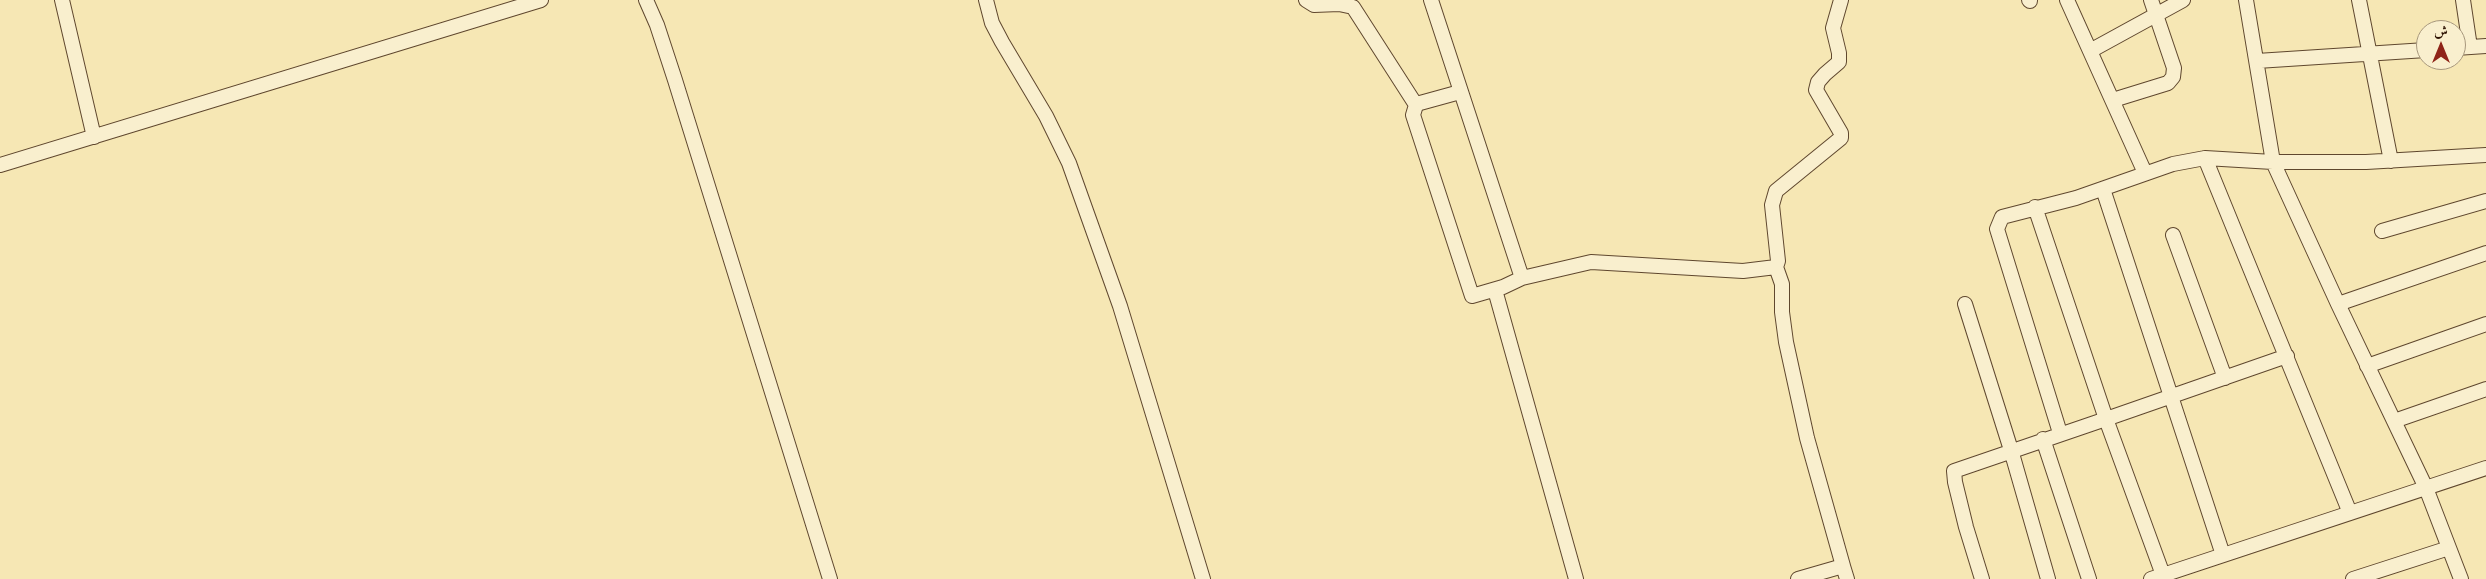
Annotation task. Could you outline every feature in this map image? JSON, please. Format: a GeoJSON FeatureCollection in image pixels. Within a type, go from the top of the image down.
{"type":"FeatureCollection","features":[{"type":"Feature","properties":{"kind":"street"},"geometry":{"type":"LineString","coordinates":[[62,0],[94,137]]}},
{"type":"Feature","properties":{"kind":"street"},"geometry":{"type":"LineString","coordinates":[[0,165],[541,0]]}},
{"type":"Feature","properties":{"kind":"street"},"geometry":{"type":"LineString","coordinates":[[646,0],[657,25],[675,80],[830,579]]}},
{"type":"Feature","properties":{"kind":"street"},"geometry":{"type":"LineString","coordinates":[[986,0],[992,23],[1046,116],[1069,163],[1120,306],[1203,579]]}},
{"type":"Feature","properties":{"kind":"street"},"geometry":{"type":"LineString","coordinates":[[1306,0],[1314,5],[1339,4],[1353,7],[1416,106]]}},
{"type":"Feature","properties":{"kind":"street"},"geometry":{"type":"LineString","coordinates":[[1431,0],[1522,278]]}},
{"type":"Feature","properties":{"kind":"street"},"geometry":{"type":"LineString","coordinates":[[1798,579],[1845,572],[1807,438],[1786,342],[1782,312],[1782,284],[1776,267],[1778,261],[1772,205],[1776,191],[1841,138],[1816,90],[1818,82],[1839,62],[1839,53],[1833,28],[1841,0]]}},
{"type":"Feature","properties":{"kind":"street"},"geometry":{"type":"LineString","coordinates":[[2067,0],[2145,173]]}},
{"type":"Feature","properties":{"kind":"street"},"geometry":{"type":"LineString","coordinates":[[2113,100],[2168,83],[2173,77],[2174,68],[2151,0]]}},
{"type":"Feature","properties":{"kind":"street"},"geometry":{"type":"LineString","coordinates":[[2090,51],[2183,0]]}},
{"type":"Feature","properties":{"kind":"street"},"geometry":{"type":"LineString","coordinates":[[2246,0],[2273,162],[2367,366],[2426,488],[2461,579]]}},
{"type":"Feature","properties":{"kind":"street"},"geometry":{"type":"LineString","coordinates":[[2359,0],[2368,54],[2392,161]]}},
{"type":"Feature","properties":{"kind":"street"},"geometry":{"type":"LineString","coordinates":[[2462,0],[2470,46]]}},
{"type":"Feature","properties":{"kind":"street"},"geometry":{"type":"LineString","coordinates":[[2466,47],[2486,46]]}},
{"type":"Feature","properties":{"kind":"street"},"geometry":{"type":"LineString","coordinates":[[2257,61],[2416,51]]}},
{"type":"Feature","properties":{"kind":"street"},"geometry":{"type":"LineString","coordinates":[[1416,106],[1460,92]]}},
{"type":"Feature","properties":{"kind":"street"},"geometry":{"type":"LineString","coordinates":[[1416,106],[1413,115],[1472,296],[1495,290],[1522,278],[1591,262],[1742,271],[1776,267]]}},
{"type":"Feature","properties":{"kind":"street"},"geometry":{"type":"LineString","coordinates":[[2060,433],[1997,229],[2002,217],[2103,189],[2173,164],[2205,158],[2273,162],[2392,161],[2486,155]]}},
{"type":"Feature","properties":{"kind":"street"},"geometry":{"type":"LineString","coordinates":[[2205,158],[2350,513]]}},
{"type":"Feature","properties":{"kind":"street"},"geometry":{"type":"LineString","coordinates":[[2103,189],[2223,555]]}},
{"type":"Feature","properties":{"kind":"street"},"geometry":{"type":"LineString","coordinates":[[2382,231],[2486,201]]}},
{"type":"Feature","properties":{"kind":"street"},"geometry":{"type":"LineString","coordinates":[[2035,207],[2157,577],[2486,468]]}},
{"type":"Feature","properties":{"kind":"street"},"geometry":{"type":"LineString","coordinates":[[2173,235],[2225,378]]}},
{"type":"Feature","properties":{"kind":"street"},"geometry":{"type":"LineString","coordinates":[[2338,304],[2486,253]]}},
{"type":"Feature","properties":{"kind":"street"},"geometry":{"type":"LineString","coordinates":[[1495,290],[1576,579]]}},
{"type":"Feature","properties":{"kind":"street"},"geometry":{"type":"LineString","coordinates":[[1965,304],[2011,450],[2048,579]]}},
{"type":"Feature","properties":{"kind":"street"},"geometry":{"type":"LineString","coordinates":[[2367,366],[2486,324]]}},
{"type":"Feature","properties":{"kind":"street"},"geometry":{"type":"LineString","coordinates":[[1982,579],[1966,527],[1954,471],[2042,439],[2170,398],[2287,356]]}},
{"type":"Feature","properties":{"kind":"street"},"geometry":{"type":"LineString","coordinates":[[2394,421],[2486,389]]}},
{"type":"Feature","properties":{"kind":"street"},"geometry":{"type":"LineString","coordinates":[[2042,439],[2089,579]]}},
{"type":"Feature","properties":{"kind":"street"},"geometry":{"type":"LineString","coordinates":[[2353,579],[2449,548]]}}]}
